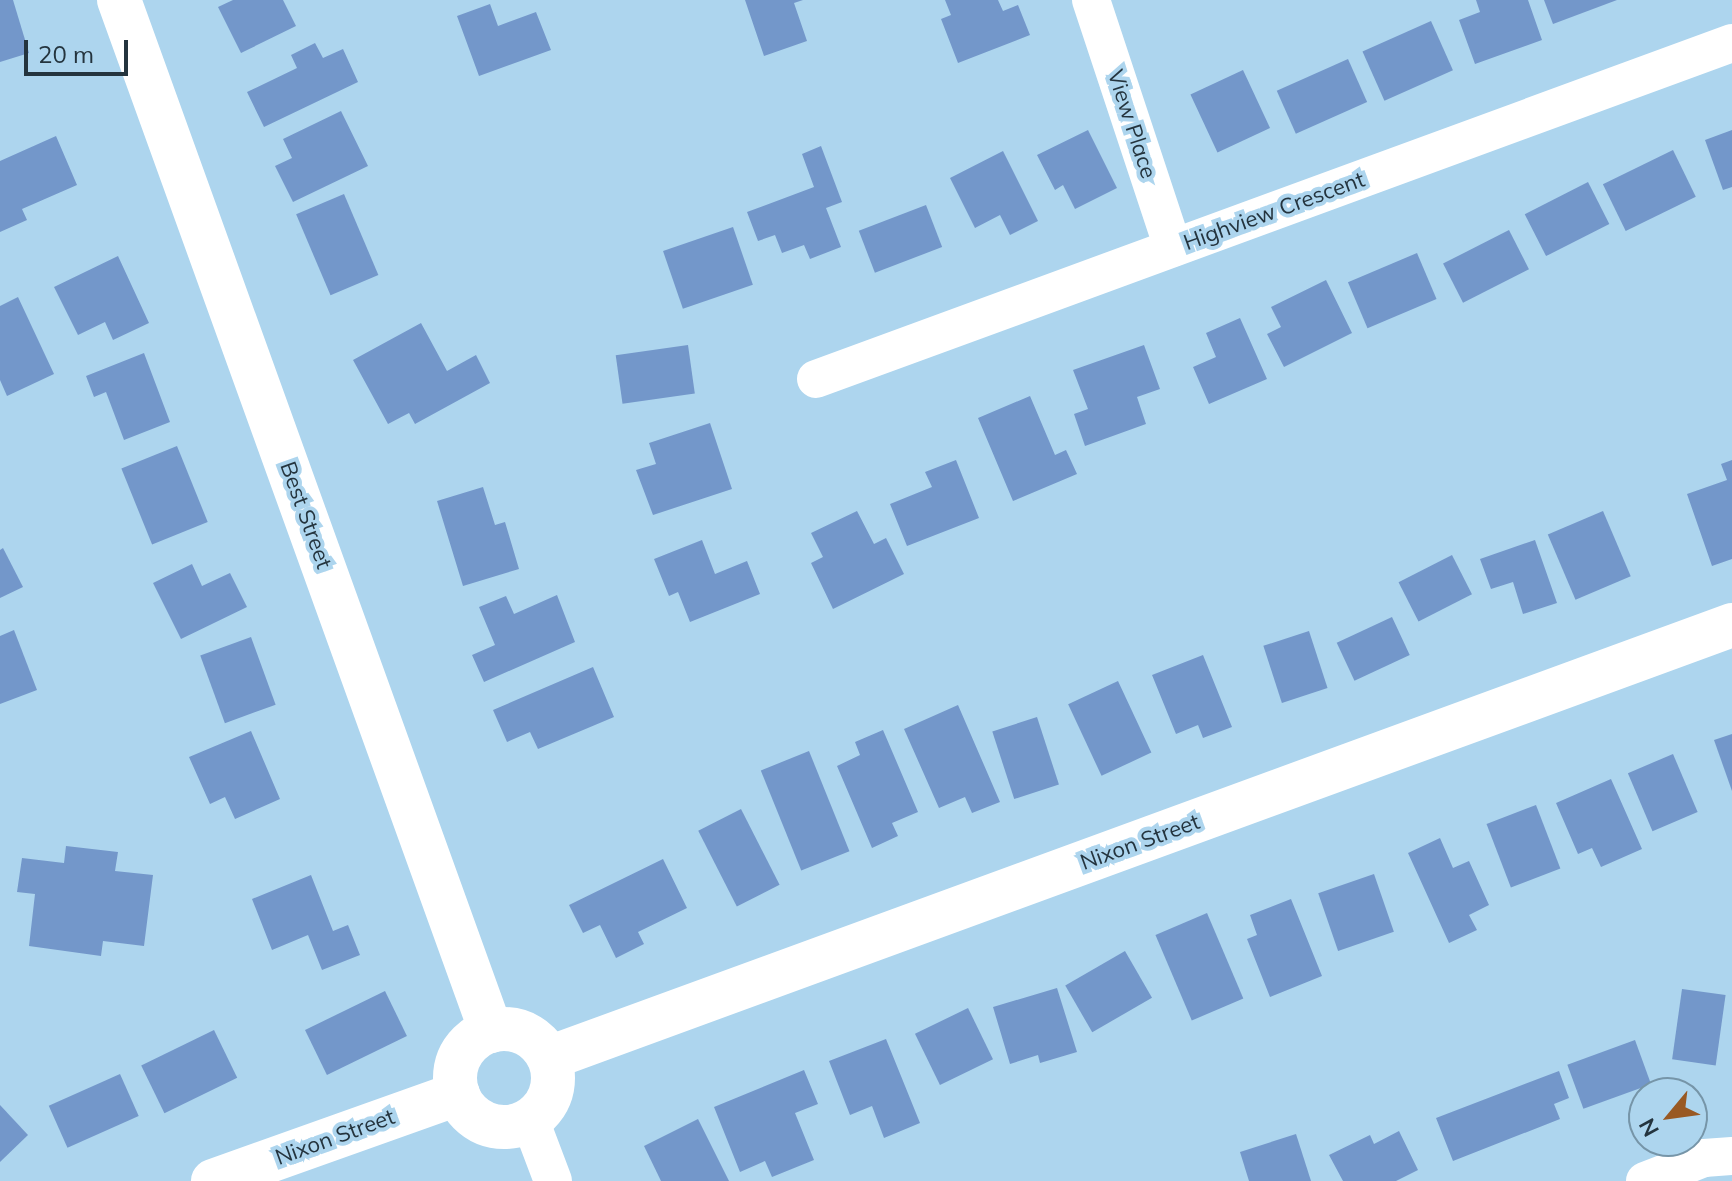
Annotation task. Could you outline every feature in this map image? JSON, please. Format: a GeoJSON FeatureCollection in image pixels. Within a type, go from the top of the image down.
{"type":"FeatureCollection","features":[{"type":"Feature","properties":{"kind":"street","name":"Best Street"},"geometry":{"type":"LineString","coordinates":[[119,0],[491,1031]]}},
{"type":"Feature","properties":{"kind":"street","name":"View Place"},"geometry":{"type":"LineString","coordinates":[[1091,0],[1173,248]]}},
{"type":"Feature","properties":{"kind":"street","name":"Highview Crescent"},"geometry":{"type":"LineString","coordinates":[[816,379],[1732,43]]}},
{"type":"Feature","properties":{"kind":"street","name":"Nixon Street"},"geometry":{"type":"LineString","coordinates":[[549,1058],[1732,625]]}},
{"type":"Feature","properties":{"kind":"street"},"geometry":{"type":"LineString","coordinates":[[491,1031],[526,1033],[549,1058],[552,1089],[530,1120],[514,1126],[486,1124],[470,1114],[458,1094],[455,1072],[460,1056],[475,1038],[491,1031]]}},
{"type":"Feature","properties":{"kind":"street","name":"Nixon Street"},"geometry":{"type":"LineString","coordinates":[[213,1181],[458,1094]]}},
{"type":"Feature","properties":{"kind":"street"},"geometry":{"type":"LineString","coordinates":[[530,1120],[553,1181]]}},
{"type":"Feature","properties":{"kind":"street"},"geometry":{"type":"LineString","coordinates":[[1645,1181],[1704,1158],[1732,1156]]}},
{"type":"Feature","properties":{"kind":"building"},"geometry":{"type":"Polygon","coordinates":[[[0,0],[13,0],[29,53],[0,62],[0,0]]]}},
{"type":"Feature","properties":{"kind":"building"},"geometry":{"type":"Polygon","coordinates":[[[233,0],[283,0],[296,26],[241,53],[218,7],[233,0]]]}},
{"type":"Feature","properties":{"kind":"building"},"geometry":{"type":"Polygon","coordinates":[[[745,0],[803,0],[794,3],[807,41],[764,56],[745,0]]]}},
{"type":"Feature","properties":{"kind":"building"},"geometry":{"type":"Polygon","coordinates":[[[945,0],[998,0],[1003,11],[1018,5],[1030,35],[958,63],[941,19],[951,15],[945,0]]]}},
{"type":"Feature","properties":{"kind":"building"},"geometry":{"type":"Polygon","coordinates":[[[1476,0],[1528,0],[1542,40],[1475,64],[1459,20],[1480,12],[1476,0]]]}},
{"type":"Feature","properties":{"kind":"building"},"geometry":{"type":"Polygon","coordinates":[[[1544,0],[1617,0],[1553,24],[1544,0]]]}},
{"type":"Feature","properties":{"kind":"building"},"geometry":{"type":"Polygon","coordinates":[[[490,4],[498,26],[536,12],[551,50],[479,76],[457,16],[490,4]]]}},
{"type":"Feature","properties":{"kind":"building"},"geometry":{"type":"Polygon","coordinates":[[[1431,21],[1453,70],[1384,101],[1362,52],[1431,21]]]}},
{"type":"Feature","properties":{"kind":"building"},"geometry":{"type":"Polygon","coordinates":[[[315,43],[323,58],[343,49],[358,82],[264,127],[247,92],[297,68],[291,55],[315,43]]]}},
{"type":"Feature","properties":{"kind":"building"},"geometry":{"type":"Polygon","coordinates":[[[1348,59],[1367,102],[1296,134],[1277,91],[1348,59]]]}},
{"type":"Feature","properties":{"kind":"building"},"geometry":{"type":"Polygon","coordinates":[[[1243,70],[1270,128],[1217,153],[1190,95],[1243,70]]]}},
{"type":"Feature","properties":{"kind":"building"},"geometry":{"type":"Polygon","coordinates":[[[341,111],[368,166],[293,202],[275,166],[292,158],[283,139],[341,111]]]}},
{"type":"Feature","properties":{"kind":"building"},"geometry":{"type":"Polygon","coordinates":[[[1088,130],[1117,188],[1075,209],[1063,185],[1055,190],[1037,155],[1088,130]]]}},
{"type":"Feature","properties":{"kind":"building"},"geometry":{"type":"Polygon","coordinates":[[[1732,130],[1732,187],[1723,190],[1705,140],[1732,130]]]}},
{"type":"Feature","properties":{"kind":"building"},"geometry":{"type":"Polygon","coordinates":[[[56,136],[77,185],[22,209],[27,220],[0,232],[0,161],[56,136]]]}},
{"type":"Feature","properties":{"kind":"building"},"geometry":{"type":"Polygon","coordinates":[[[821,146],[842,202],[826,208],[841,247],[810,259],[804,245],[782,253],[775,235],[758,241],[747,212],[814,187],[802,154],[821,146]]]}},
{"type":"Feature","properties":{"kind":"building"},"geometry":{"type":"Polygon","coordinates":[[[1673,150],[1696,197],[1626,231],[1603,184],[1673,150]]]}},
{"type":"Feature","properties":{"kind":"building"},"geometry":{"type":"Polygon","coordinates":[[[1003,151],[1038,221],[1010,235],[1000,215],[975,228],[950,178],[1003,151]]]}},
{"type":"Feature","properties":{"kind":"building"},"geometry":{"type":"Polygon","coordinates":[[[1588,182],[1609,224],[1546,256],[1525,214],[1588,182]]]}},
{"type":"Feature","properties":{"kind":"building"},"geometry":{"type":"Polygon","coordinates":[[[344,194],[378,275],[331,295],[296,214],[344,194]]]}},
{"type":"Feature","properties":{"kind":"building"},"geometry":{"type":"Polygon","coordinates":[[[926,205],[942,247],[875,273],[859,231],[926,205]]]}},
{"type":"Feature","properties":{"kind":"building"},"geometry":{"type":"Polygon","coordinates":[[[733,227],[753,285],[683,309],[663,251],[733,227]]]}},
{"type":"Feature","properties":{"kind":"building"},"geometry":{"type":"Polygon","coordinates":[[[1509,230],[1529,269],[1463,303],[1443,264],[1509,230]]]}},
{"type":"Feature","properties":{"kind":"building"},"geometry":{"type":"Polygon","coordinates":[[[1417,253],[1437,299],[1367,328],[1348,282],[1417,253]]]}},
{"type":"Feature","properties":{"kind":"building"},"geometry":{"type":"Polygon","coordinates":[[[118,256],[149,323],[113,340],[105,322],[78,335],[54,287],[118,256]]]}},
{"type":"Feature","properties":{"kind":"building"},"geometry":{"type":"Polygon","coordinates":[[[1326,280],[1352,333],[1284,367],[1267,334],[1281,327],[1271,307],[1326,280]]]}},
{"type":"Feature","properties":{"kind":"building"},"geometry":{"type":"Polygon","coordinates":[[[18,297],[54,374],[7,396],[0,380],[0,306],[18,297]]]}},
{"type":"Feature","properties":{"kind":"building"},"geometry":{"type":"Polygon","coordinates":[[[1240,318],[1267,379],[1209,404],[1193,367],[1216,357],[1206,333],[1240,318]]]}},
{"type":"Feature","properties":{"kind":"building"},"geometry":{"type":"Polygon","coordinates":[[[421,323],[447,371],[476,355],[490,383],[415,424],[409,413],[388,424],[353,360],[421,323]]]}},
{"type":"Feature","properties":{"kind":"building"},"geometry":{"type":"Polygon","coordinates":[[[688,345],[695,394],[623,404],[616,355],[688,345]]]}},
{"type":"Feature","properties":{"kind":"building"},"geometry":{"type":"Polygon","coordinates":[[[1144,345],[1160,389],[1137,397],[1146,424],[1085,446],[1074,414],[1088,409],[1073,370],[1144,345]]]}},
{"type":"Feature","properties":{"kind":"building"},"geometry":{"type":"Polygon","coordinates":[[[144,353],[170,422],[124,440],[106,392],[94,397],[86,376],[144,353]]]}},
{"type":"Feature","properties":{"kind":"building"},"geometry":{"type":"Polygon","coordinates":[[[1030,396],[1055,455],[1066,450],[1077,474],[1013,501],[978,418],[1030,396]]]}},
{"type":"Feature","properties":{"kind":"building"},"geometry":{"type":"Polygon","coordinates":[[[710,423],[732,489],[653,515],[636,470],[656,464],[649,443],[710,423]]]}},
{"type":"Feature","properties":{"kind":"building"},"geometry":{"type":"Polygon","coordinates":[[[177,446],[208,522],[152,545],[121,468],[177,446]]]}},
{"type":"Feature","properties":{"kind":"building"},"geometry":{"type":"Polygon","coordinates":[[[956,460],[979,518],[907,546],[890,504],[932,487],[925,472],[956,460]]]}},
{"type":"Feature","properties":{"kind":"building"},"geometry":{"type":"Polygon","coordinates":[[[1732,460],[1732,559],[1712,566],[1687,494],[1727,480],[1721,464],[1732,460]]]}},
{"type":"Feature","properties":{"kind":"building"},"geometry":{"type":"Polygon","coordinates":[[[483,487],[495,525],[505,522],[519,569],[463,586],[437,501],[483,487]]]}},
{"type":"Feature","properties":{"kind":"building"},"geometry":{"type":"Polygon","coordinates":[[[857,511],[874,544],[886,538],[904,574],[833,609],[811,563],[823,557],[811,533],[857,511]]]}},
{"type":"Feature","properties":{"kind":"building"},"geometry":{"type":"Polygon","coordinates":[[[1603,511],[1631,576],[1576,600],[1548,534],[1603,511]]]}},
{"type":"Feature","properties":{"kind":"building"},"geometry":{"type":"Polygon","coordinates":[[[702,540],[715,574],[747,561],[760,594],[690,622],[678,592],[669,596],[654,559],[702,540]]]}},
{"type":"Feature","properties":{"kind":"building"},"geometry":{"type":"Polygon","coordinates":[[[1535,540],[1557,603],[1523,614],[1513,582],[1491,589],[1480,559],[1535,540]]]}},
{"type":"Feature","properties":{"kind":"building"},"geometry":{"type":"Polygon","coordinates":[[[3,548],[23,587],[0,598],[0,550],[3,548]]]}},
{"type":"Feature","properties":{"kind":"building"},"geometry":{"type":"Polygon","coordinates":[[[1452,555],[1472,594],[1419,621],[1399,582],[1452,555]]]}},
{"type":"Feature","properties":{"kind":"building"},"geometry":{"type":"Polygon","coordinates":[[[192,564],[202,586],[230,573],[247,607],[181,639],[153,583],[192,564]]]}},
{"type":"Feature","properties":{"kind":"building"},"geometry":{"type":"Polygon","coordinates":[[[557,595],[575,642],[484,682],[472,655],[495,645],[479,607],[506,596],[514,614],[557,595]]]}},
{"type":"Feature","properties":{"kind":"building"},"geometry":{"type":"Polygon","coordinates":[[[1392,617],[1410,655],[1354,681],[1337,643],[1392,617]]]}},
{"type":"Feature","properties":{"kind":"building"},"geometry":{"type":"Polygon","coordinates":[[[14,630],[37,690],[0,704],[0,636],[14,630]]]}},
{"type":"Feature","properties":{"kind":"building"},"geometry":{"type":"Polygon","coordinates":[[[1309,631],[1328,688],[1282,703],[1263,646],[1309,631]]]}},
{"type":"Feature","properties":{"kind":"building"},"geometry":{"type":"Polygon","coordinates":[[[251,637],[276,705],[225,723],[200,655],[251,637]]]}},
{"type":"Feature","properties":{"kind":"building"},"geometry":{"type":"Polygon","coordinates":[[[1203,655],[1232,727],[1203,738],[1198,725],[1176,734],[1152,675],[1203,655]]]}},
{"type":"Feature","properties":{"kind":"building"},"geometry":{"type":"Polygon","coordinates":[[[593,667],[614,717],[538,749],[530,732],[507,742],[493,710],[593,667]]]}},
{"type":"Feature","properties":{"kind":"building"},"geometry":{"type":"Polygon","coordinates":[[[1118,681],[1151,753],[1102,776],[1068,704],[1118,681]]]}},
{"type":"Feature","properties":{"kind":"building"},"geometry":{"type":"Polygon","coordinates":[[[958,705],[1000,802],[972,813],[965,797],[939,808],[904,729],[958,705]]]}},
{"type":"Feature","properties":{"kind":"building"},"geometry":{"type":"Polygon","coordinates":[[[1037,717],[1059,785],[1014,799],[992,732],[1037,717]]]}},
{"type":"Feature","properties":{"kind":"building"},"geometry":{"type":"Polygon","coordinates":[[[883,730],[918,812],[892,823],[898,836],[872,848],[837,766],[860,755],[855,742],[883,730]]]}},
{"type":"Feature","properties":{"kind":"building"},"geometry":{"type":"Polygon","coordinates":[[[251,731],[280,799],[235,819],[225,797],[210,804],[189,757],[251,731]]]}},
{"type":"Feature","properties":{"kind":"building"},"geometry":{"type":"Polygon","coordinates":[[[1732,734],[1732,791],[1714,740],[1732,734]]]}},
{"type":"Feature","properties":{"kind":"building"},"geometry":{"type":"Polygon","coordinates":[[[809,751],[849,851],[801,871],[761,770],[809,751]]]}},
{"type":"Feature","properties":{"kind":"building"},"geometry":{"type":"Polygon","coordinates":[[[1673,754],[1698,812],[1653,831],[1628,773],[1673,754]]]}},
{"type":"Feature","properties":{"kind":"building"},"geometry":{"type":"Polygon","coordinates":[[[1611,779],[1642,849],[1601,867],[1592,848],[1578,854],[1556,803],[1611,779]]]}},
{"type":"Feature","properties":{"kind":"building"},"geometry":{"type":"Polygon","coordinates":[[[1536,805],[1560,868],[1511,887],[1487,824],[1536,805]]]}},
{"type":"Feature","properties":{"kind":"building"},"geometry":{"type":"Polygon","coordinates":[[[741,809],[780,885],[737,907],[698,831],[741,809]]]}},
{"type":"Feature","properties":{"kind":"building"},"geometry":{"type":"Polygon","coordinates":[[[1440,838],[1453,868],[1469,861],[1489,905],[1469,915],[1477,930],[1449,943],[1408,853],[1440,838]]]}},
{"type":"Feature","properties":{"kind":"building"},"geometry":{"type":"Polygon","coordinates":[[[66,846],[118,852],[115,871],[153,875],[144,946],[103,941],[101,956],[29,946],[35,894],[17,892],[22,858],[64,863],[66,846]]]}},
{"type":"Feature","properties":{"kind":"building"},"geometry":{"type":"Polygon","coordinates":[[[663,859],[687,908],[638,932],[644,944],[616,958],[600,925],[583,933],[569,905],[663,859]]]}},
{"type":"Feature","properties":{"kind":"building"},"geometry":{"type":"Polygon","coordinates":[[[1374,874],[1394,932],[1338,951],[1318,893],[1374,874]]]}},
{"type":"Feature","properties":{"kind":"building"},"geometry":{"type":"Polygon","coordinates":[[[311,875],[333,931],[348,925],[360,955],[322,970],[308,935],[272,950],[252,899],[311,875]]]}},
{"type":"Feature","properties":{"kind":"building"},"geometry":{"type":"Polygon","coordinates":[[[1291,899],[1322,976],[1270,997],[1247,939],[1257,935],[1250,915],[1291,899]]]}},
{"type":"Feature","properties":{"kind":"building"},"geometry":{"type":"Polygon","coordinates":[[[1207,913],[1243,999],[1192,1020],[1155,935],[1207,913]]]}},
{"type":"Feature","properties":{"kind":"building"},"geometry":{"type":"Polygon","coordinates":[[[1125,951],[1152,998],[1092,1032],[1065,986],[1125,951]]]}},
{"type":"Feature","properties":{"kind":"building"},"geometry":{"type":"Polygon","coordinates":[[[1057,988],[1077,1052],[1040,1063],[1038,1055],[1010,1064],[993,1007],[1057,988]]]}},
{"type":"Feature","properties":{"kind":"building"},"geometry":{"type":"Polygon","coordinates":[[[1682,989],[1726,995],[1716,1065],[1672,1059],[1682,989]]]}},
{"type":"Feature","properties":{"kind":"building"},"geometry":{"type":"Polygon","coordinates":[[[385,991],[407,1036],[327,1075],[305,1030],[385,991]]]}},
{"type":"Feature","properties":{"kind":"building"},"geometry":{"type":"Polygon","coordinates":[[[968,1008],[993,1059],[940,1085],[915,1034],[968,1008]]]}},
{"type":"Feature","properties":{"kind":"building"},"geometry":{"type":"Polygon","coordinates":[[[214,1030],[237,1078],[164,1113],[141,1066],[214,1030]]]}},
{"type":"Feature","properties":{"kind":"building"},"geometry":{"type":"Polygon","coordinates":[[[886,1039],[920,1123],[884,1138],[872,1106],[850,1115],[829,1061],[886,1039]]]}},
{"type":"Feature","properties":{"kind":"building"},"geometry":{"type":"Polygon","coordinates":[[[1635,1040],[1648,1077],[1628,1077],[1628,1093],[1583,1109],[1567,1065],[1635,1040]]]}},
{"type":"Feature","properties":{"kind":"building"},"geometry":{"type":"Polygon","coordinates":[[[804,1070],[818,1104],[795,1113],[814,1160],[772,1177],[765,1161],[740,1172],[714,1107],[804,1070]]]}},
{"type":"Feature","properties":{"kind":"building"},"geometry":{"type":"Polygon","coordinates":[[[1559,1071],[1569,1098],[1554,1104],[1560,1119],[1453,1161],[1436,1118],[1559,1071]]]}},
{"type":"Feature","properties":{"kind":"building"},"geometry":{"type":"Polygon","coordinates":[[[120,1074],[139,1116],[67,1148],[49,1106],[120,1074]]]}},
{"type":"Feature","properties":{"kind":"building"},"geometry":{"type":"Polygon","coordinates":[[[0,1105],[28,1135],[0,1162],[0,1105]]]}},
{"type":"Feature","properties":{"kind":"building"},"geometry":{"type":"Polygon","coordinates":[[[698,1119],[729,1181],[661,1181],[644,1146],[698,1119]]]}},
{"type":"Feature","properties":{"kind":"building"},"geometry":{"type":"Polygon","coordinates":[[[1399,1131],[1418,1170],[1396,1181],[1343,1181],[1329,1155],[1370,1135],[1374,1144],[1399,1131]]]}},
{"type":"Feature","properties":{"kind":"building"},"geometry":{"type":"Polygon","coordinates":[[[1296,1134],[1311,1181],[1249,1181],[1240,1152],[1296,1134]]]}}]}
